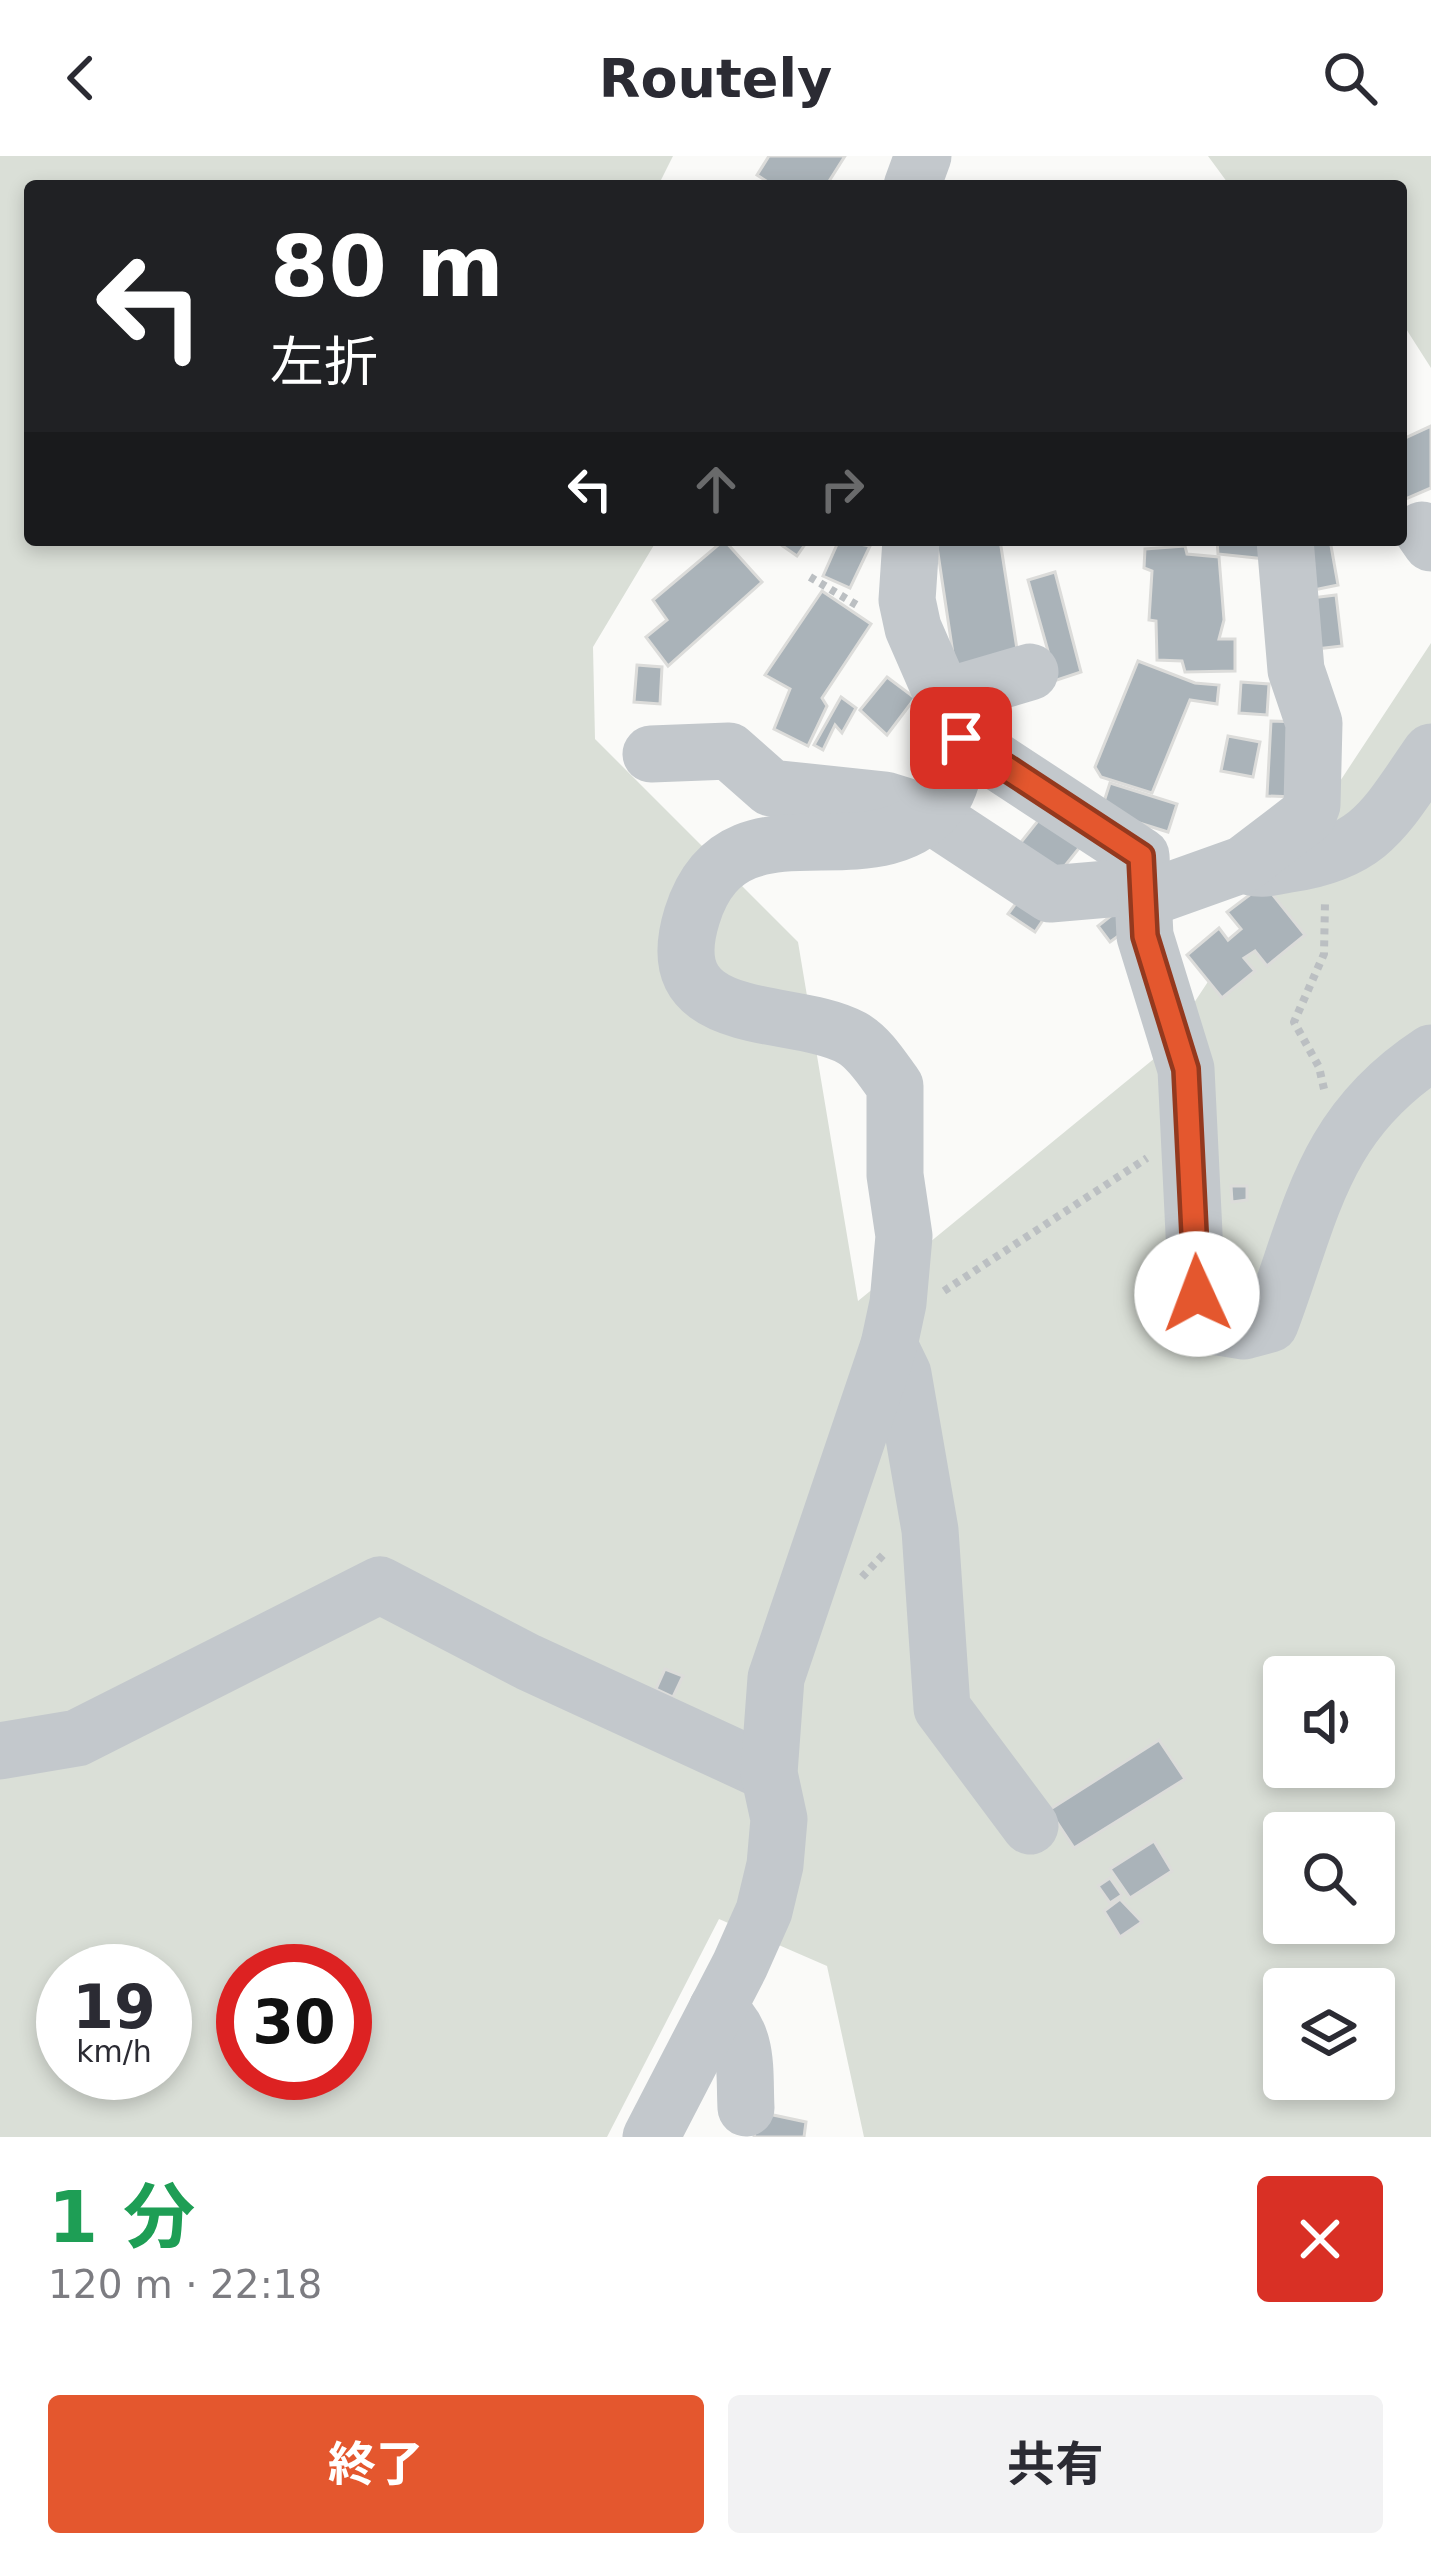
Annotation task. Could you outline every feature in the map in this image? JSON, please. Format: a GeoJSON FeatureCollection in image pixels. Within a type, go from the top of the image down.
{"type":"FeatureCollection","features":[{"type":"Feature","properties":{"kind":"street"},"geometry":{"type":"LineString","coordinates":[[651,2137],[764,1911],[779,1819],[769,1773],[776,1678],[893,1324],[904,1236],[895,1175],[895,1086],[853,1039],[719,1006],[695,981],[687,953],[690,922],[706,879],[739,851],[900,838],[944,798],[953,717],[907,600],[911,546]]}},
{"type":"Feature","properties":{"kind":"street"},"geometry":{"type":"LineString","coordinates":[[651,754],[729,751],[771,788],[885,800],[927,813],[1050,894],[1144,892],[1244,864],[1308,815],[1312,805],[1314,723],[1296,670],[1286,546]]}},
{"type":"Feature","properties":{"kind":"street"},"geometry":{"type":"LineString","coordinates":[[953,717],[1030,672]]}},
{"type":"Feature","properties":{"kind":"street"},"geometry":{"type":"LineString","coordinates":[[953,717],[1141,856],[1145,936],[1186,1069],[1197,1294],[1219,1327],[1244,1331],[1270,1324],[1311,1195],[1340,1142],[1382,1092],[1431,1054]]}},
{"type":"Feature","properties":{"kind":"street"},"geometry":{"type":"LineString","coordinates":[[1244,864],[1254,870],[1325,860],[1377,828],[1431,752]]}},
{"type":"Feature","properties":{"kind":"street"},"geometry":{"type":"LineString","coordinates":[[893,1324],[930,1530],[942,1708],[1030,1826]]}},
{"type":"Feature","properties":{"kind":"street"},"geometry":{"type":"LineString","coordinates":[[0,1750],[76,1738],[380,1585],[528,1662],[769,1773]]}},
{"type":"Feature","properties":{"kind":"street"},"geometry":{"type":"LineString","coordinates":[[717,2009],[735,2022],[743,2047],[746,2108]]}},
{"type":"Feature","properties":{"kind":"path"},"geometry":{"type":"LineString","coordinates":[[1312,861],[1327,907],[1324,954],[1310,996],[1294,1022],[1319,1067],[1340,1142]]}},
{"type":"Feature","properties":{"kind":"path"},"geometry":{"type":"LineString","coordinates":[[893,1324],[1151,1155],[1188,1098]]}},
{"type":"Feature","properties":{"kind":"shaded area"},"geometry":{"type":"Polygon","coordinates":[[[0,156],[673,156],[661,180],[24,180],[24,546],[653,546],[593,647],[595,739],[798,942],[858,1301],[1161,1053],[1431,643],[1431,2137],[864,2137],[827,1966],[719,1919],[607,2137],[0,2137],[0,156]]]}},
{"type":"Feature","properties":{"kind":"shaded area"},"geometry":{"type":"Polygon","coordinates":[[[1208,156],[1431,156],[1431,368],[1407,330],[1407,180],[1226,180],[1208,156]]]}},
{"type":"Feature","properties":{"kind":"building"},"geometry":{"type":"Polygon","coordinates":[[[769,156],[845,156],[830,180],[765,180],[757,175],[769,156]]]}},
{"type":"Feature","properties":{"kind":"building"},"geometry":{"type":"Polygon","coordinates":[[[1431,426],[1431,488],[1407,498],[1407,437],[1431,426]]]}},
{"type":"Feature","properties":{"kind":"building"},"geometry":{"type":"Polygon","coordinates":[[[717,546],[729,546],[762,582],[668,666],[646,637],[667,620],[653,600],[717,546]]]}},
{"type":"Feature","properties":{"kind":"building"},"geometry":{"type":"Polygon","coordinates":[[[783,546],[804,546],[797,556],[783,546]]]}},
{"type":"Feature","properties":{"kind":"building"},"geometry":{"type":"Polygon","coordinates":[[[836,546],[870,546],[850,588],[823,576],[836,546]]]}},
{"type":"Feature","properties":{"kind":"building"},"geometry":{"type":"Polygon","coordinates":[[[937,546],[1001,546],[1019,662],[955,667],[937,546]]]}},
{"type":"Feature","properties":{"kind":"building"},"geometry":{"type":"Polygon","coordinates":[[[1185,546],[1187,554],[1219,557],[1224,620],[1219,639],[1235,639],[1235,671],[1185,672],[1182,661],[1157,660],[1156,621],[1149,620],[1152,571],[1144,568],[1145,549],[1185,546]]]}},
{"type":"Feature","properties":{"kind":"building"},"geometry":{"type":"Polygon","coordinates":[[[1217,546],[1265,546],[1266,559],[1218,554],[1217,546]]]}},
{"type":"Feature","properties":{"kind":"building"},"geometry":{"type":"Polygon","coordinates":[[[1300,546],[1331,546],[1338,585],[1309,591],[1300,546]]]}},
{"type":"Feature","properties":{"kind":"building"},"geometry":{"type":"Polygon","coordinates":[[[1055,572],[1081,672],[1048,683],[1048,651],[1028,580],[1055,572]]]}},
{"type":"Feature","properties":{"kind":"building"},"geometry":{"type":"Polygon","coordinates":[[[822,591],[871,624],[822,698],[827,706],[808,746],[774,729],[790,689],[765,675],[822,591]]]}},
{"type":"Feature","properties":{"kind":"building"},"geometry":{"type":"Polygon","coordinates":[[[1336,595],[1342,646],[1316,649],[1311,598],[1336,595]]]}},
{"type":"Feature","properties":{"kind":"building"},"geometry":{"type":"Polygon","coordinates":[[[1138,661],[1195,683],[1219,685],[1217,704],[1190,700],[1152,793],[1101,777],[1095,767],[1138,661]]]}},
{"type":"Feature","properties":{"kind":"building"},"geometry":{"type":"Polygon","coordinates":[[[637,665],[662,667],[660,704],[634,702],[637,665]]]}},
{"type":"Feature","properties":{"kind":"building"},"geometry":{"type":"Polygon","coordinates":[[[887,677],[915,698],[887,735],[860,710],[887,677]]]}},
{"type":"Feature","properties":{"kind":"building"},"geometry":{"type":"Polygon","coordinates":[[[1241,682],[1269,684],[1267,715],[1239,713],[1241,682]]]}},
{"type":"Feature","properties":{"kind":"building"},"geometry":{"type":"Polygon","coordinates":[[[841,697],[856,708],[842,733],[835,725],[823,750],[814,745],[841,697]]]}},
{"type":"Feature","properties":{"kind":"building"},"geometry":{"type":"Polygon","coordinates":[[[1271,721],[1300,722],[1296,797],[1267,796],[1271,721]]]}},
{"type":"Feature","properties":{"kind":"building"},"geometry":{"type":"Polygon","coordinates":[[[1228,736],[1260,742],[1253,777],[1221,771],[1228,736]]]}},
{"type":"Feature","properties":{"kind":"building"},"geometry":{"type":"Polygon","coordinates":[[[1110,783],[1177,804],[1168,832],[1101,811],[1110,783]]]}},
{"type":"Feature","properties":{"kind":"building"},"geometry":{"type":"Polygon","coordinates":[[[1041,817],[1080,847],[1056,877],[1018,846],[1041,817]]]}},
{"type":"Feature","properties":{"kind":"building"},"geometry":{"type":"Polygon","coordinates":[[[1264,884],[1305,935],[1267,966],[1255,951],[1244,958],[1255,971],[1222,998],[1187,955],[1219,928],[1228,940],[1241,929],[1227,912],[1264,884]]]}},
{"type":"Feature","properties":{"kind":"building"},"geometry":{"type":"Polygon","coordinates":[[[1025,891],[1051,908],[1035,932],[1008,914],[1025,891]]]}},
{"type":"Feature","properties":{"kind":"building"},"geometry":{"type":"Polygon","coordinates":[[[1122,907],[1131,927],[1110,942],[1098,926],[1122,907]]]}},
{"type":"Feature","properties":{"kind":"building"},"geometry":{"type":"Polygon","coordinates":[[[1231,1186],[1247,1186],[1247,1200],[1232,1202],[1231,1186]]]}},
{"type":"Feature","properties":{"kind":"building"},"geometry":{"type":"Polygon","coordinates":[[[665,1669],[683,1676],[673,1697],[656,1689],[665,1669]]]}},
{"type":"Feature","properties":{"kind":"building"},"geometry":{"type":"Polygon","coordinates":[[[1159,1740],[1185,1779],[1074,1848],[1049,1810],[1159,1740]]]}},
{"type":"Feature","properties":{"kind":"building"},"geometry":{"type":"Polygon","coordinates":[[[1154,1841],[1172,1871],[1130,1898],[1110,1869],[1154,1841]]]}},
{"type":"Feature","properties":{"kind":"building"},"geometry":{"type":"Polygon","coordinates":[[[1110,1878],[1122,1895],[1110,1903],[1098,1886],[1110,1878]]]}},
{"type":"Feature","properties":{"kind":"building"},"geometry":{"type":"Polygon","coordinates":[[[1120,1899],[1142,1922],[1120,1937],[1104,1911],[1120,1899]]]}},
{"type":"Feature","properties":{"kind":"building"},"geometry":{"type":"Polygon","coordinates":[[[759,2112],[806,2122],[804,2137],[754,2137],[759,2112]]]}},
{"type":"Feature","properties":{"kind":"route"},"geometry":{"type":"LineString","coordinates":[[961,738],[1141,856],[1145,936],[1186,1069],[1197,1294]]}}]}
